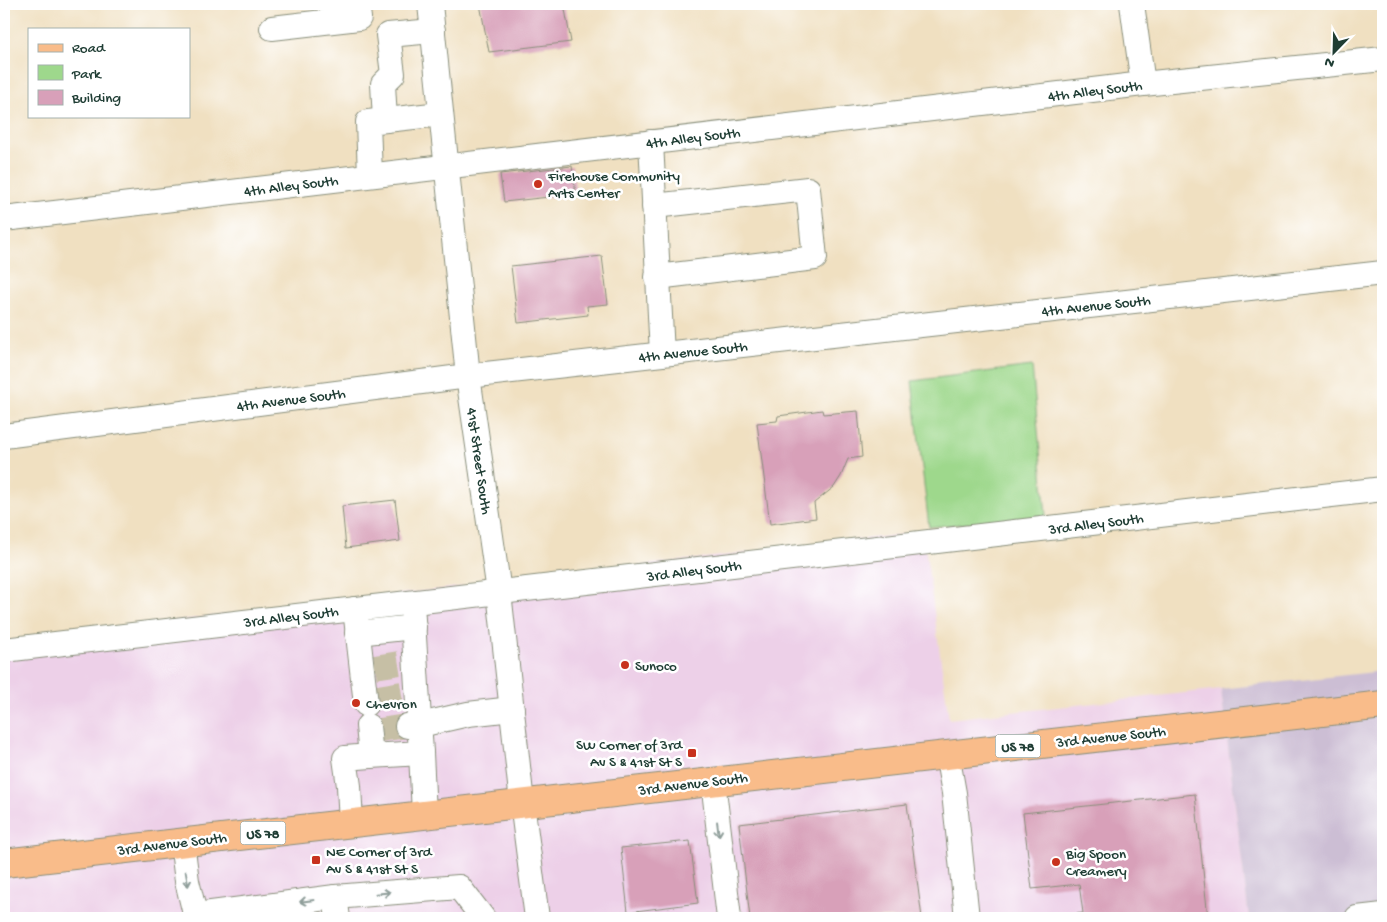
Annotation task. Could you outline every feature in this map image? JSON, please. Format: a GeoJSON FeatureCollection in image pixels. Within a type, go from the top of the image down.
{"type":"FeatureCollection","features":[{"type":"Feature","properties":{"kind":"main road","name":"3rd Avenue South"},"geometry":{"type":"LineString","coordinates":[[4,863],[522,802],[1383,705]]}},
{"type":"Feature","properties":{"kind":"street","name":"41st Street South"},"geometry":{"type":"LineString","coordinates":[[430,4],[468,376],[499,592],[537,918]]}},
{"type":"Feature","properties":{"kind":"street"},"geometry":{"type":"LineString","coordinates":[[1132,4],[1143,84]]}},
{"type":"Feature","properties":{"kind":"street"},"geometry":{"type":"LineString","coordinates":[[272,28],[358,11],[381,27],[388,35],[393,74],[383,84],[385,120]]}},
{"type":"Feature","properties":{"kind":"street"},"geometry":{"type":"LineString","coordinates":[[388,35],[433,31]]}},
{"type":"Feature","properties":{"kind":"street","name":"4th Alley South"},"geometry":{"type":"LineString","coordinates":[[4,220],[1143,84],[1383,60]]}},
{"type":"Feature","properties":{"kind":"street"},"geometry":{"type":"LineString","coordinates":[[370,175],[368,122],[441,114]]}},
{"type":"Feature","properties":{"kind":"street"},"geometry":{"type":"LineString","coordinates":[[651,142],[662,354]]}},
{"type":"Feature","properties":{"kind":"street"},"geometry":{"type":"LineString","coordinates":[[654,206],[808,189],[815,258],[657,277]]}},
{"type":"Feature","properties":{"kind":"street","name":"4th Avenue South"},"geometry":{"type":"LineString","coordinates":[[4,436],[468,376],[1383,273]]}},
{"type":"Feature","properties":{"kind":"street","name":"3rd Alley South"},"geometry":{"type":"LineString","coordinates":[[4,650],[1383,489]]}},
{"type":"Feature","properties":{"kind":"street"},"geometry":{"type":"LineString","coordinates":[[412,602],[414,627],[408,662],[413,726],[421,753],[424,814]]}},
{"type":"Feature","properties":{"kind":"street"},"geometry":{"type":"LineString","coordinates":[[354,609],[357,633],[368,668],[371,756]]}},
{"type":"Feature","properties":{"kind":"street"},"geometry":{"type":"LineString","coordinates":[[357,633],[414,627]]}},
{"type":"Feature","properties":{"kind":"street"},"geometry":{"type":"LineString","coordinates":[[413,726],[468,714],[512,709]]}},
{"type":"Feature","properties":{"kind":"street"},"geometry":{"type":"LineString","coordinates":[[351,823],[345,758],[421,753]]}},
{"type":"Feature","properties":{"kind":"street"},"geometry":{"type":"LineString","coordinates":[[947,754],[954,793],[967,918]]}},
{"type":"Feature","properties":{"kind":"street"},"geometry":{"type":"LineString","coordinates":[[713,781],[729,918]]}},
{"type":"Feature","properties":{"kind":"street"},"geometry":{"type":"LineString","coordinates":[[182,842],[187,881],[196,917],[336,908],[459,886],[483,918]]}},
{"type":"Feature","properties":{"kind":"shaded area"},"geometry":{"type":"Polygon","coordinates":[[[923,532],[949,719],[1221,689],[1249,918],[4,918],[4,641],[923,532]]]}},
{"type":"Feature","properties":{"kind":"shaded area"},"geometry":{"type":"Polygon","coordinates":[[[1383,671],[1383,918],[1249,918],[1221,689],[1383,671]]]}},
{"type":"Feature","properties":{"kind":"green space"},"geometry":{"type":"Polygon","coordinates":[[[1032,366],[1046,516],[929,527],[912,381],[1032,366]]]}},
{"type":"Feature","properties":{"kind":"building"},"geometry":{"type":"Polygon","coordinates":[[[480,4],[564,4],[571,42],[489,52],[480,4]]]}},
{"type":"Feature","properties":{"kind":"building","name":"Firehouse Community Arts Center"},"geometry":{"type":"Polygon","coordinates":[[[572,166],[576,194],[504,202],[500,174],[572,166]]]}},
{"type":"Feature","properties":{"kind":"building"},"geometry":{"type":"Polygon","coordinates":[[[602,256],[608,304],[587,306],[588,315],[518,323],[511,266],[602,256]]]}},
{"type":"Feature","properties":{"kind":"building"},"geometry":{"type":"Polygon","coordinates":[[[822,410],[823,414],[858,411],[862,457],[848,459],[834,487],[814,503],[816,518],[770,524],[757,423],[777,421],[778,416],[822,410]]]}},
{"type":"Feature","properties":{"kind":"building"},"geometry":{"type":"Polygon","coordinates":[[[395,500],[400,541],[346,548],[342,506],[395,500]]]}},
{"type":"Feature","properties":{"kind":"building"},"geometry":{"type":"Polygon","coordinates":[[[1195,794],[1208,918],[1041,918],[1083,913],[1079,884],[1032,889],[1023,813],[1195,794]]]}},
{"type":"Feature","properties":{"kind":"building"},"geometry":{"type":"Polygon","coordinates":[[[907,804],[922,918],[750,918],[739,824],[907,804]]]}},
{"type":"Feature","properties":{"kind":"building"},"geometry":{"type":"Polygon","coordinates":[[[690,841],[698,903],[628,912],[621,848],[690,841]]]}},
{"type":"Feature","properties":{"kind":"tunnel"},"geometry":{"type":"LineString","coordinates":[[375,667],[400,663]]}},
{"type":"Feature","properties":{"kind":"tunnel"},"geometry":{"type":"LineString","coordinates":[[378,697],[403,693]]}},
{"type":"Feature","properties":{"kind":"tunnel"},"geometry":{"type":"LineString","coordinates":[[380,730],[407,726]]}},
{"type":"Feature","properties":{"kind":"place","name":"Firehouse Community Arts Center"},"geometry":{"type":"Point","coordinates":[538,184]}},
{"type":"Feature","properties":{"kind":"place","name":"Sunoco"},"geometry":{"type":"Point","coordinates":[625,665]}},
{"type":"Feature","properties":{"kind":"place","name":"Chevron"},"geometry":{"type":"Point","coordinates":[356,703]}},
{"type":"Feature","properties":{"kind":"place","name":"SW Corner of 3rd Av S & 41st St S"},"geometry":{"type":"Point","coordinates":[692,753]}},
{"type":"Feature","properties":{"kind":"place","name":"NE Corner of 3rd Av S & 41st St S"},"geometry":{"type":"Point","coordinates":[316,860]}},
{"type":"Feature","properties":{"kind":"place","name":"Big Spoon Creamery"},"geometry":{"type":"Point","coordinates":[1056,862]}}]}
